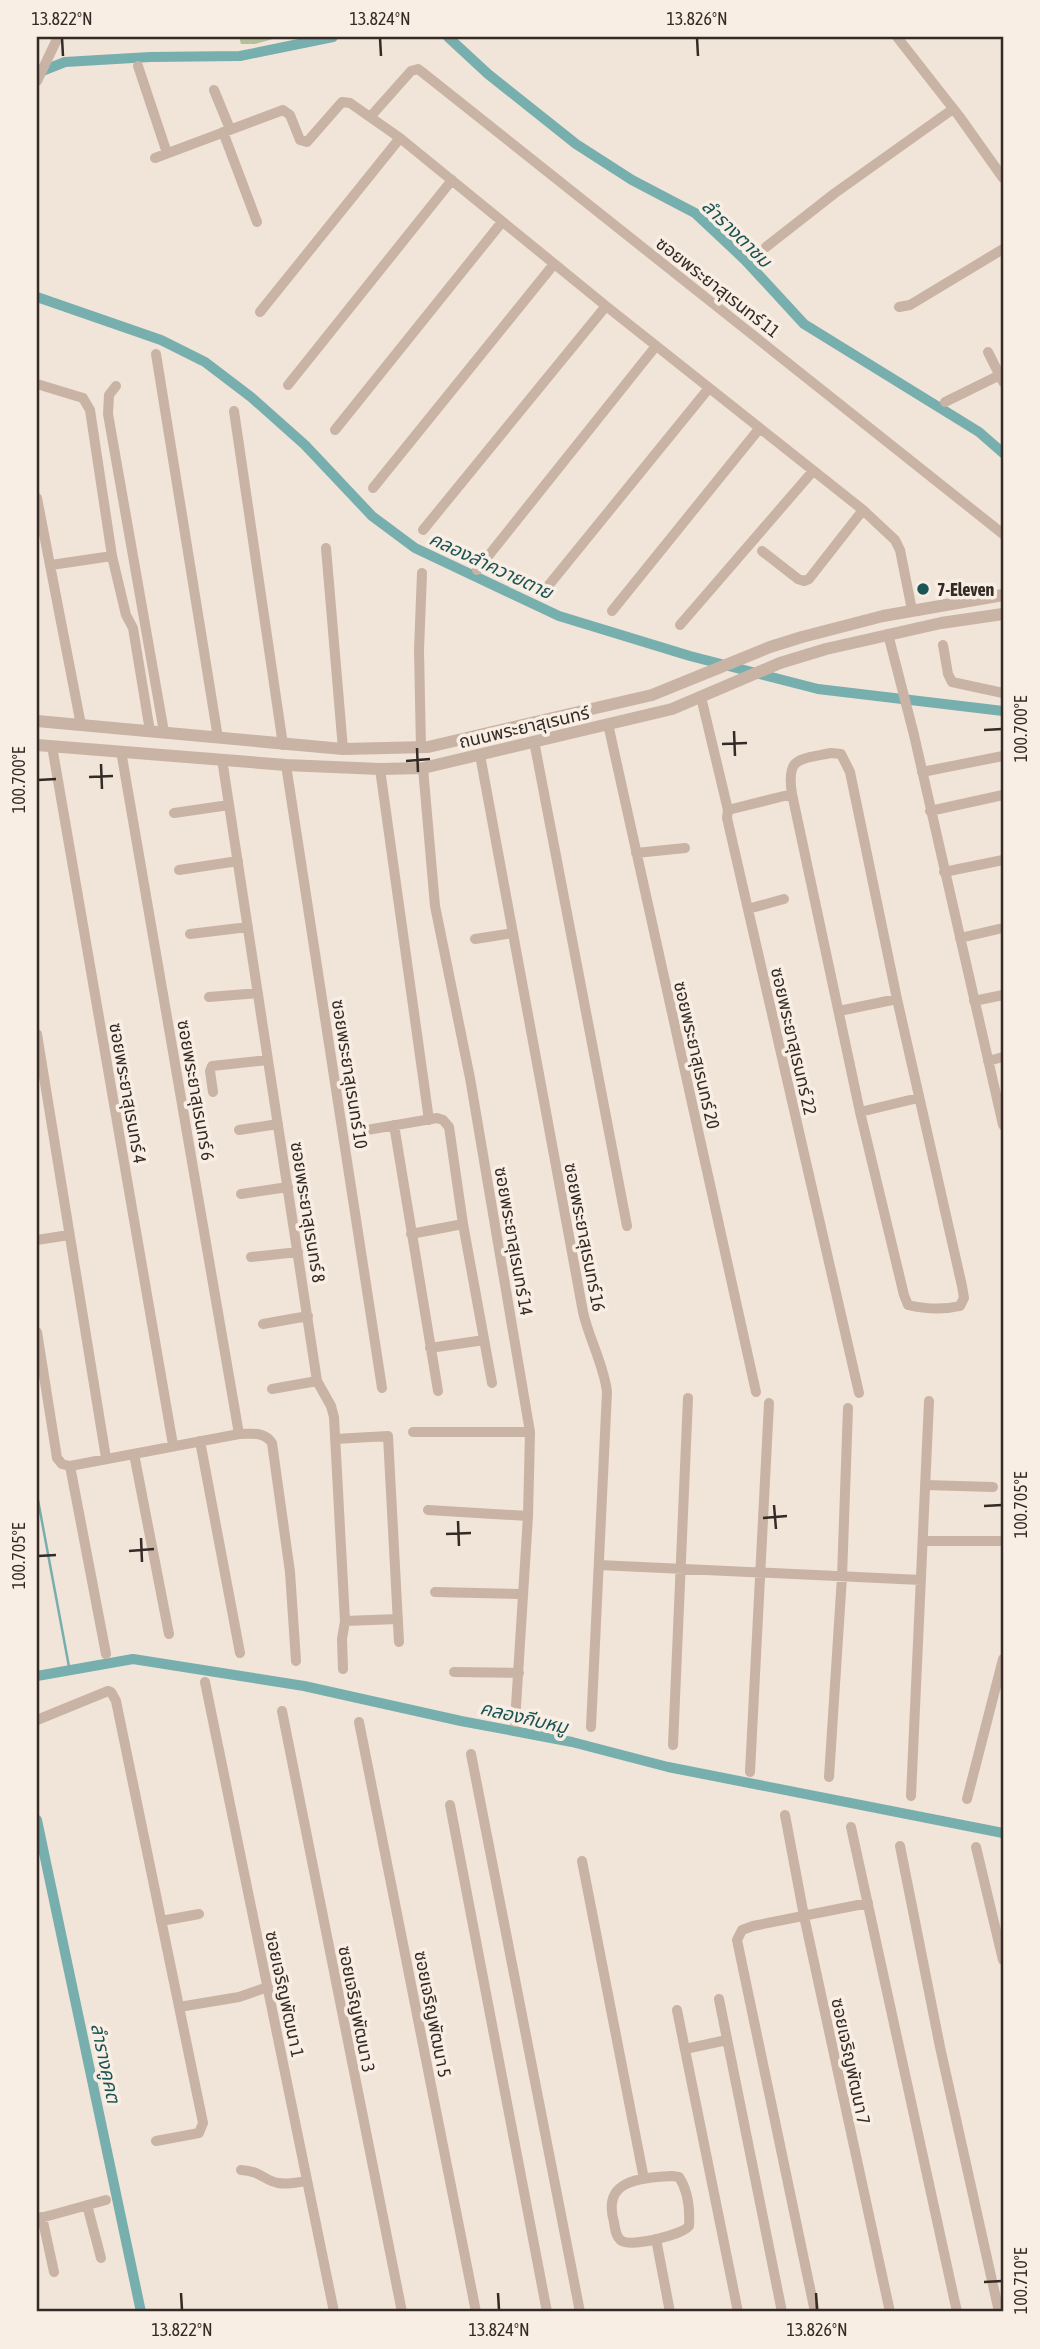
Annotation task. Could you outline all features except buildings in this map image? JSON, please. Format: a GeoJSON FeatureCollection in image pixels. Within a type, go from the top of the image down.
{"type":"FeatureCollection","features":[{"type":"Feature","properties":{"kind":"street"},"geometry":{"type":"LineString","coordinates":[[37,81],[58,37]]}},
{"type":"Feature","properties":{"kind":"street"},"geometry":{"type":"LineString","coordinates":[[897,37],[1003,178]]}},
{"type":"Feature","properties":{"kind":"street"},"geometry":{"type":"LineString","coordinates":[[138,66],[167,153]]}},
{"type":"Feature","properties":{"kind":"street","name":"ซอยพระยาสุเรนทร์ 11"},"geometry":{"type":"LineString","coordinates":[[371,116],[411,71],[418,69],[1003,534]]}},
{"type":"Feature","properties":{"kind":"street"},"geometry":{"type":"LineString","coordinates":[[214,90],[257,222]]}},
{"type":"Feature","properties":{"kind":"street"},"geometry":{"type":"LineString","coordinates":[[155,158],[283,110],[290,115],[303,142],[311,140],[342,102],[349,103],[371,116],[863,510],[895,540],[900,550],[912,611]]}},
{"type":"Feature","properties":{"kind":"street"},"geometry":{"type":"LineString","coordinates":[[765,247],[953,108]]}},
{"type":"Feature","properties":{"kind":"street"},"geometry":{"type":"LineString","coordinates":[[260,312],[400,138]]}},
{"type":"Feature","properties":{"kind":"street"},"geometry":{"type":"LineString","coordinates":[[288,385],[452,180]]}},
{"type":"Feature","properties":{"kind":"street"},"geometry":{"type":"LineString","coordinates":[[335,430],[502,222]]}},
{"type":"Feature","properties":{"kind":"street"},"geometry":{"type":"LineString","coordinates":[[899,307],[910,305],[1003,249]]}},
{"type":"Feature","properties":{"kind":"street"},"geometry":{"type":"LineString","coordinates":[[373,488],[554,264]]}},
{"type":"Feature","properties":{"kind":"street"},"geometry":{"type":"LineString","coordinates":[[423,530],[606,306]]}},
{"type":"Feature","properties":{"kind":"street"},"geometry":{"type":"LineString","coordinates":[[477,570],[656,346]]}},
{"type":"Feature","properties":{"kind":"street"},"geometry":{"type":"LineString","coordinates":[[945,402],[1002,379],[988,352]]}},
{"type":"Feature","properties":{"kind":"street"},"geometry":{"type":"LineString","coordinates":[[156,354],[218,738]]}},
{"type":"Feature","properties":{"kind":"street"},"geometry":{"type":"LineString","coordinates":[[37,384],[83,398],[87,403],[112,556],[125,615],[133,628],[150,731]]}},
{"type":"Feature","properties":{"kind":"street"},"geometry":{"type":"LineString","coordinates":[[116,386],[109,395],[108,414],[164,732]]}},
{"type":"Feature","properties":{"kind":"street"},"geometry":{"type":"LineString","coordinates":[[544,590],[709,388]]}},
{"type":"Feature","properties":{"kind":"street"},"geometry":{"type":"LineString","coordinates":[[234,411],[286,765]]}},
{"type":"Feature","properties":{"kind":"street"},"geometry":{"type":"LineString","coordinates":[[612,611],[759,429]]}},
{"type":"Feature","properties":{"kind":"street"},"geometry":{"type":"LineString","coordinates":[[680,625],[813,471]]}},
{"type":"Feature","properties":{"kind":"street"},"geometry":{"type":"LineString","coordinates":[[37,498],[82,725]]}},
{"type":"Feature","properties":{"kind":"street"},"geometry":{"type":"LineString","coordinates":[[762,551],[797,579],[809,579],[863,510]]}},
{"type":"Feature","properties":{"kind":"street"},"geometry":{"type":"LineString","coordinates":[[327,548],[343,749]]}},
{"type":"Feature","properties":{"kind":"street"},"geometry":{"type":"LineString","coordinates":[[51,565],[112,556]]}},
{"type":"Feature","properties":{"kind":"street"},"geometry":{"type":"LineString","coordinates":[[421,748],[418,650],[422,573]]}},
{"type":"Feature","properties":{"kind":"street","name":"ถนนพระยาสุเรนทร์"},"geometry":{"type":"LineString","coordinates":[[37,721],[283,745],[343,749],[421,748],[652,695],[770,647],[831,629],[1003,594]]}},
{"type":"Feature","properties":{"kind":"street","name":"ถนนพระยาสุเรนทร์"},"geometry":{"type":"LineString","coordinates":[[37,745],[286,765],[423,768],[663,712],[780,663],[888,634],[1003,614]]}},
{"type":"Feature","properties":{"kind":"street"},"geometry":{"type":"LineString","coordinates":[[888,634],[1003,1121]]}},
{"type":"Feature","properties":{"kind":"street"},"geometry":{"type":"LineString","coordinates":[[943,645],[952,682],[1003,693]]}},
{"type":"Feature","properties":{"kind":"street","name":"ซอยพระยาสุเรนทร์ 22"},"geometry":{"type":"LineString","coordinates":[[704,695],[728,810],[727,818],[859,1393]]}},
{"type":"Feature","properties":{"kind":"street","name":"ซอยพระยาสุเรนทร์ 20"},"geometry":{"type":"LineString","coordinates":[[608,724],[756,1392]]}},
{"type":"Feature","properties":{"kind":"street"},"geometry":{"type":"LineString","coordinates":[[534,741],[627,1226]]}},
{"type":"Feature","properties":{"kind":"street","name":"ซอยพระยาสุเรนทร์ 4"},"geometry":{"type":"LineString","coordinates":[[52,747],[173,1446]]}},
{"type":"Feature","properties":{"kind":"street","name":"ซอยพระยาสุเรนทร์ 6"},"geometry":{"type":"LineString","coordinates":[[121,751],[239,1434]]}},
{"type":"Feature","properties":{"kind":"street"},"geometry":{"type":"LineString","coordinates":[[831,753],[841,754],[846,761],[964,1298],[960,1306],[926,1309],[908,1305],[904,1295],[860,1112],[792,794],[789,776],[792,766],[800,759],[831,753]]}},
{"type":"Feature","properties":{"kind":"street","name":"ซอยพระยาสุเรนทร์ 16"},"geometry":{"type":"LineString","coordinates":[[480,755],[583,1312],[606,1381],[591,1727]]}},
{"type":"Feature","properties":{"kind":"street"},"geometry":{"type":"LineString","coordinates":[[922,772],[1003,756]]}},
{"type":"Feature","properties":{"kind":"street","name":"ซอยพระยาสุเรนทร์ 8"},"geometry":{"type":"LineString","coordinates":[[222,760],[317,1381],[331,1406],[345,1621],[342,1639],[343,1669]]}},
{"type":"Feature","properties":{"kind":"street","name":"ซอยพระยาสุเรนทร์ 10"},"geometry":{"type":"LineString","coordinates":[[286,765],[382,1388]]}},
{"type":"Feature","properties":{"kind":"street","name":"ซอยพระยาสุเรนทร์ 14"},"geometry":{"type":"LineString","coordinates":[[423,768],[435,906],[470,1078],[530,1432],[528,1516],[515,1722]]}},
{"type":"Feature","properties":{"kind":"street"},"geometry":{"type":"LineString","coordinates":[[380,769],[429,1120]]}},
{"type":"Feature","properties":{"kind":"street"},"geometry":{"type":"LineString","coordinates":[[728,810],[792,794]]}},
{"type":"Feature","properties":{"kind":"street"},"geometry":{"type":"LineString","coordinates":[[930,811],[1003,795]]}},
{"type":"Feature","properties":{"kind":"street"},"geometry":{"type":"LineString","coordinates":[[174,813],[229,805]]}},
{"type":"Feature","properties":{"kind":"street"},"geometry":{"type":"LineString","coordinates":[[636,853],[685,848]]}},
{"type":"Feature","properties":{"kind":"street"},"geometry":{"type":"LineString","coordinates":[[944,872],[1003,860]]}},
{"type":"Feature","properties":{"kind":"street"},"geometry":{"type":"LineString","coordinates":[[179,870],[238,862]]}},
{"type":"Feature","properties":{"kind":"street"},"geometry":{"type":"LineString","coordinates":[[748,909],[783,899]]}},
{"type":"Feature","properties":{"kind":"street"},"geometry":{"type":"LineString","coordinates":[[190,934],[248,927]]}},
{"type":"Feature","properties":{"kind":"street"},"geometry":{"type":"LineString","coordinates":[[960,938],[1003,928]]}},
{"type":"Feature","properties":{"kind":"street"},"geometry":{"type":"LineString","coordinates":[[475,939],[513,933]]}},
{"type":"Feature","properties":{"kind":"street"},"geometry":{"type":"LineString","coordinates":[[209,997],[258,993]]}},
{"type":"Feature","properties":{"kind":"street"},"geometry":{"type":"LineString","coordinates":[[974,1001],[1003,995]]}},
{"type":"Feature","properties":{"kind":"street"},"geometry":{"type":"LineString","coordinates":[[839,1012],[897,999]]}},
{"type":"Feature","properties":{"kind":"street"},"geometry":{"type":"LineString","coordinates":[[37,1034],[106,1458]]}},
{"type":"Feature","properties":{"kind":"street"},"geometry":{"type":"LineString","coordinates":[[988,1060],[1003,1057]]}},
{"type":"Feature","properties":{"kind":"street"},"geometry":{"type":"LineString","coordinates":[[213,1092],[210,1071],[212,1066],[268,1060]]}},
{"type":"Feature","properties":{"kind":"street"},"geometry":{"type":"LineString","coordinates":[[860,1112],[918,1098]]}},
{"type":"Feature","properties":{"kind":"street"},"geometry":{"type":"LineString","coordinates":[[366,1130],[443,1119],[449,1127],[463,1224],[492,1383]]}},
{"type":"Feature","properties":{"kind":"street"},"geometry":{"type":"LineString","coordinates":[[239,1130],[278,1124]]}},
{"type":"Feature","properties":{"kind":"street"},"geometry":{"type":"LineString","coordinates":[[394,1125],[438,1391]]}},
{"type":"Feature","properties":{"kind":"street"},"geometry":{"type":"LineString","coordinates":[[242,1194],[288,1187]]}},
{"type":"Feature","properties":{"kind":"street"},"geometry":{"type":"LineString","coordinates":[[411,1234],[463,1224]]}},
{"type":"Feature","properties":{"kind":"street"},"geometry":{"type":"LineString","coordinates":[[37,1240],[69,1235]]}},
{"type":"Feature","properties":{"kind":"street"},"geometry":{"type":"LineString","coordinates":[[251,1257],[298,1252]]}},
{"type":"Feature","properties":{"kind":"street"},"geometry":{"type":"LineString","coordinates":[[264,1324],[308,1317]]}},
{"type":"Feature","properties":{"kind":"street"},"geometry":{"type":"LineString","coordinates":[[37,1332],[57,1458],[62,1464],[70,1466],[239,1434],[267,1436],[272,1443],[290,1572],[296,1661]]}},
{"type":"Feature","properties":{"kind":"street"},"geometry":{"type":"LineString","coordinates":[[430,1348],[484,1340]]}},
{"type":"Feature","properties":{"kind":"street"},"geometry":{"type":"LineString","coordinates":[[272,1389],[317,1381]]}},
{"type":"Feature","properties":{"kind":"street"},"geometry":{"type":"LineString","coordinates":[[673,1745],[688,1398]]}},
{"type":"Feature","properties":{"kind":"street"},"geometry":{"type":"LineString","coordinates":[[911,1796],[929,1401]]}},
{"type":"Feature","properties":{"kind":"street"},"geometry":{"type":"LineString","coordinates":[[750,1772],[769,1403]]}},
{"type":"Feature","properties":{"kind":"street"},"geometry":{"type":"LineString","coordinates":[[829,1777],[842,1577],[848,1408]]}},
{"type":"Feature","properties":{"kind":"street"},"geometry":{"type":"LineString","coordinates":[[413,1432],[530,1432]]}},
{"type":"Feature","properties":{"kind":"street"},"geometry":{"type":"LineString","coordinates":[[335,1439],[388,1436],[399,1642]]}},
{"type":"Feature","properties":{"kind":"street"},"geometry":{"type":"LineString","coordinates":[[200,1440],[240,1653]]}},
{"type":"Feature","properties":{"kind":"street"},"geometry":{"type":"LineString","coordinates":[[134,1454],[169,1633]]}},
{"type":"Feature","properties":{"kind":"street"},"geometry":{"type":"LineString","coordinates":[[70,1466],[106,1654]]}},
{"type":"Feature","properties":{"kind":"street"},"geometry":{"type":"LineString","coordinates":[[925,1485],[993,1487]]}},
{"type":"Feature","properties":{"kind":"street"},"geometry":{"type":"LineString","coordinates":[[428,1510],[528,1516]]}},
{"type":"Feature","properties":{"kind":"street"},"geometry":{"type":"LineString","coordinates":[[923,1541],[1003,1541]]}},
{"type":"Feature","properties":{"kind":"street"},"geometry":{"type":"LineString","coordinates":[[599,1565],[921,1580]]}},
{"type":"Feature","properties":{"kind":"street"},"geometry":{"type":"LineString","coordinates":[[435,1591],[522,1594]]}},
{"type":"Feature","properties":{"kind":"street"},"geometry":{"type":"LineString","coordinates":[[345,1621],[398,1619]]}},
{"type":"Feature","properties":{"kind":"street"},"geometry":{"type":"LineString","coordinates":[[967,1799],[1003,1661]]}},
{"type":"Feature","properties":{"kind":"street"},"geometry":{"type":"LineString","coordinates":[[453,1672],[519,1673]]}},
{"type":"Feature","properties":{"kind":"street","name":"ซอยเจริญพัฒนา 1"},"geometry":{"type":"LineString","coordinates":[[205,1682],[334,2312]]}},
{"type":"Feature","properties":{"kind":"street"},"geometry":{"type":"LineString","coordinates":[[37,1720],[101,1693],[111,1692],[114,1695],[201,2108],[202,2129],[199,2133],[156,2141]]}},
{"type":"Feature","properties":{"kind":"street","name":"ซอยเจริญพัฒนา 3"},"geometry":{"type":"LineString","coordinates":[[282,1711],[402,2312]]}},
{"type":"Feature","properties":{"kind":"street","name":"ซอยเจริญพัฒนา 5"},"geometry":{"type":"LineString","coordinates":[[359,1722],[476,2312]]}},
{"type":"Feature","properties":{"kind":"street"},"geometry":{"type":"LineString","coordinates":[[471,1754],[580,2312]]}},
{"type":"Feature","properties":{"kind":"street"},"geometry":{"type":"LineString","coordinates":[[450,1804],[547,2312]]}},
{"type":"Feature","properties":{"kind":"street","name":"ซอยเจริญพัฒนา 7"},"geometry":{"type":"LineString","coordinates":[[785,1815],[804,1916],[890,2312]]}},
{"type":"Feature","properties":{"kind":"street"},"geometry":{"type":"LineString","coordinates":[[851,1827],[957,2312]]}},
{"type":"Feature","properties":{"kind":"street"},"geometry":{"type":"LineString","coordinates":[[900,1846],[935,2023],[999,2312]]}},
{"type":"Feature","properties":{"kind":"street"},"geometry":{"type":"LineString","coordinates":[[976,1847],[1003,1959]]}},
{"type":"Feature","properties":{"kind":"street"},"geometry":{"type":"LineString","coordinates":[[582,1861],[644,2179]]}},
{"type":"Feature","properties":{"kind":"street"},"geometry":{"type":"LineString","coordinates":[[815,2312],[737,1940],[743,1930],[753,1926],[868,1903]]}},
{"type":"Feature","properties":{"kind":"street"},"geometry":{"type":"LineString","coordinates":[[160,1922],[199,1914]]}},
{"type":"Feature","properties":{"kind":"street"},"geometry":{"type":"LineString","coordinates":[[179,2007],[239,1997],[268,1987]]}},
{"type":"Feature","properties":{"kind":"street"},"geometry":{"type":"LineString","coordinates":[[719,1999],[782,2312]]}},
{"type":"Feature","properties":{"kind":"street"},"geometry":{"type":"LineString","coordinates":[[677,2010],[738,2312]]}},
{"type":"Feature","properties":{"kind":"street"},"geometry":{"type":"LineString","coordinates":[[685,2049],[727,2040]]}},
{"type":"Feature","properties":{"kind":"street"},"geometry":{"type":"LineString","coordinates":[[240,2170],[259,2172],[275,2183],[307,2181]]}},
{"type":"Feature","properties":{"kind":"street"},"geometry":{"type":"LineString","coordinates":[[679,2177],[688,2198],[689,2226],[685,2231],[632,2243],[622,2241],[618,2237],[611,2212],[611,2199],[618,2189],[644,2179],[679,2177]]}},
{"type":"Feature","properties":{"kind":"street"},"geometry":{"type":"LineString","coordinates":[[54,2272],[39,2218],[106,2200]]}},
{"type":"Feature","properties":{"kind":"street"},"geometry":{"type":"LineString","coordinates":[[86,2206],[101,2258]]}},
{"type":"Feature","properties":{"kind":"street"},"geometry":{"type":"LineString","coordinates":[[656,2239],[670,2312]]}},
{"type":"Feature","properties":{"kind":"green space"},"geometry":{"type":"Polygon","coordinates":[[[239,37],[280,37],[255,44],[241,44],[239,37]]]}},
{"type":"Feature","properties":{"kind":"waterway"},"geometry":{"type":"LineString","coordinates":[[37,73],[65,62],[240,56],[333,37]]}},
{"type":"Feature","properties":{"kind":"waterway","name":"ลำรางตาชม"},"geometry":{"type":"LineString","coordinates":[[448,37],[488,74],[576,144],[632,180],[695,213],[745,260],[804,324],[979,432],[1003,453]]}},
{"type":"Feature","properties":{"kind":"waterway","name":"คลองลำควายตาย"},"geometry":{"type":"LineString","coordinates":[[37,297],[161,340],[205,362],[251,397],[305,445],[372,516],[415,548],[559,616],[690,656],[818,689],[1003,711]]}},
{"type":"Feature","properties":{"kind":"waterway"},"geometry":{"type":"LineString","coordinates":[[37,1495],[70,1672]]}},
{"type":"Feature","properties":{"kind":"waterway","name":"คลองกีบหมู"},"geometry":{"type":"LineString","coordinates":[[37,1676],[133,1659],[304,1686],[461,1721],[572,1742],[668,1767],[1003,1833]]}},
{"type":"Feature","properties":{"kind":"waterway","name":"ลำรางคูคต"},"geometry":{"type":"LineString","coordinates":[[37,1820],[141,2312]]}},
{"type":"Feature","properties":{"kind":"place","name":"7-Eleven"},"geometry":{"type":"Point","coordinates":[923,589]}}]}
